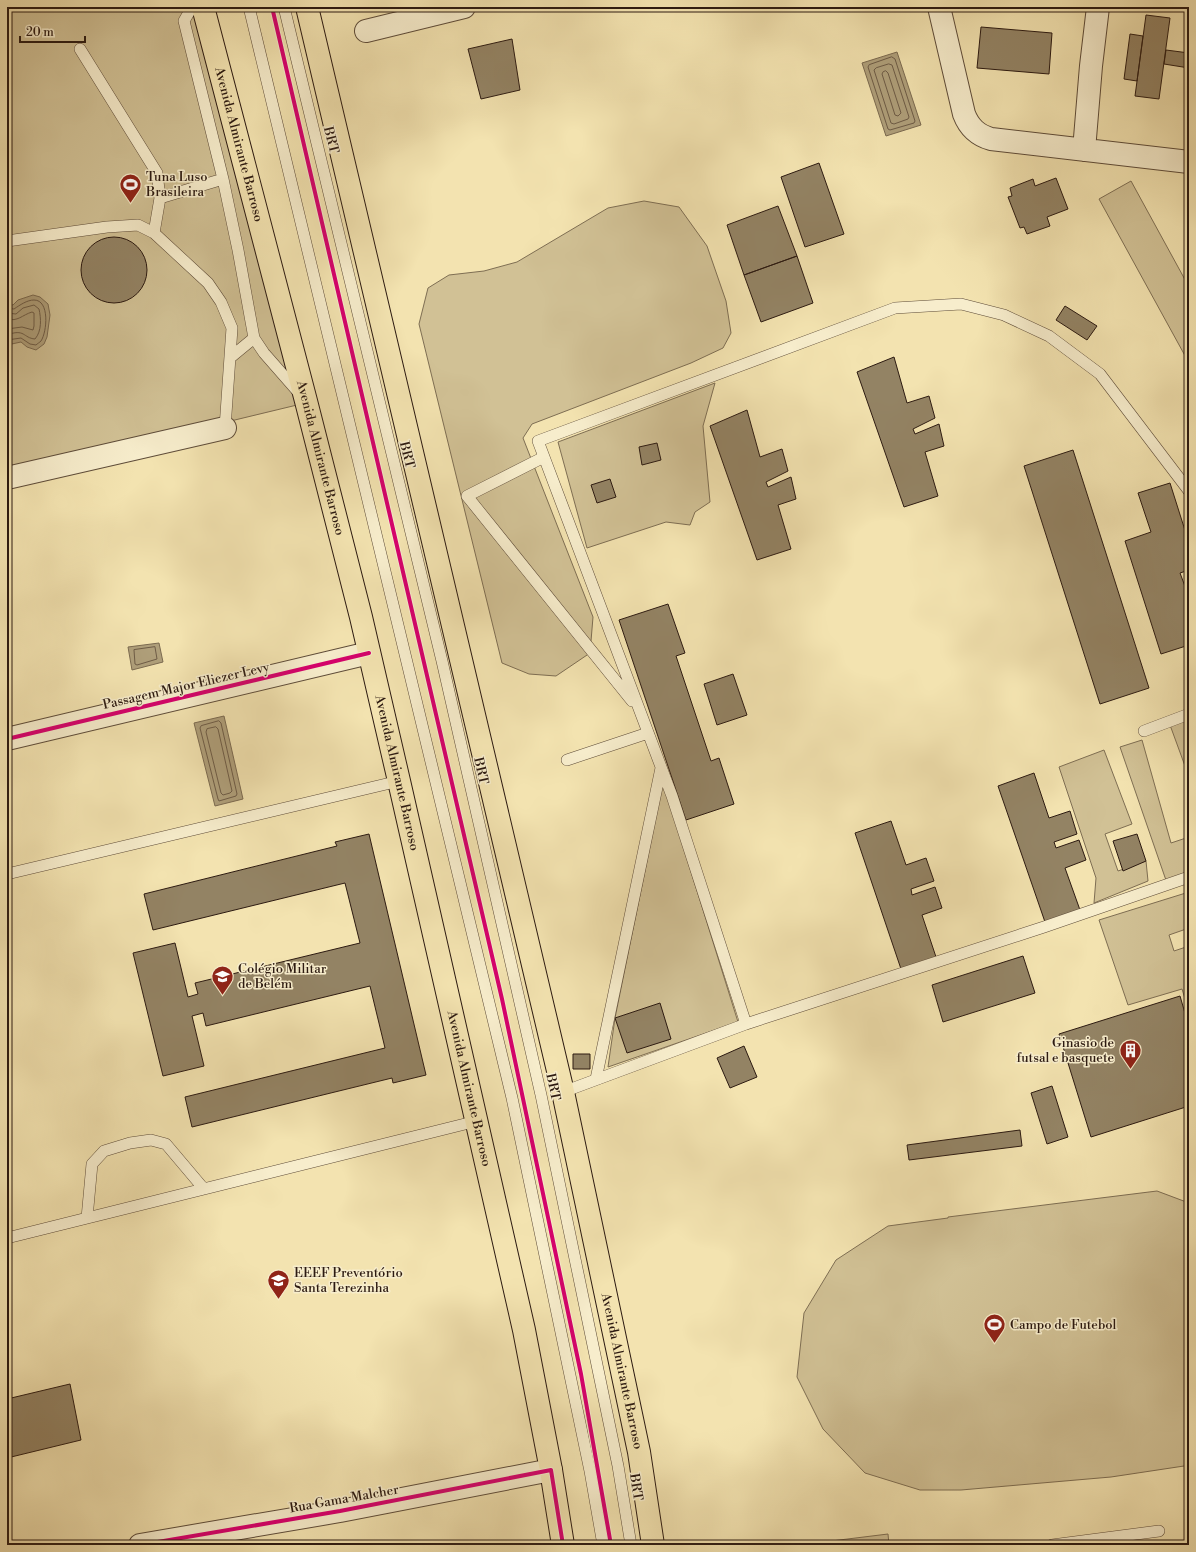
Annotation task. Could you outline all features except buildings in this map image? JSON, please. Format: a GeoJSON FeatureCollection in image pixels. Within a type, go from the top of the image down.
{"type":"FeatureCollection","features":[{"type":"Feature","properties":{"kind":"highway","name":"Avenida Almirante Barroso"},"geometry":{"type":"LineString","coordinates":[[203,7],[306,401],[400,781],[524,1330],[551,1470],[563,1545]]}},
{"type":"Feature","properties":{"kind":"highway","name":"Avenida Almirante Barroso"},"geometry":{"type":"LineString","coordinates":[[307,7],[563,1092],[639,1452],[653,1545]]}},
{"type":"Feature","properties":{"kind":"street"},"geometry":{"type":"LineString","coordinates":[[366,31],[464,7]]}},
{"type":"Feature","properties":{"kind":"street"},"geometry":{"type":"LineString","coordinates":[[939,7],[964,114],[967,121],[976,133],[991,139],[1189,162]]}},
{"type":"Feature","properties":{"kind":"street"},"geometry":{"type":"LineString","coordinates":[[1084,150],[1091,66],[1098,7]]}},
{"type":"Feature","properties":{"kind":"street"},"geometry":{"type":"LineString","coordinates":[[7,478],[224,428]]}},
{"type":"Feature","properties":{"kind":"street","name":"Passagem Major Eliezer Levy"},"geometry":{"type":"LineString","coordinates":[[7,739],[369,653]]}},
{"type":"Feature","properties":{"kind":"street","name":"Rua Gama Malcher"},"geometry":{"type":"LineString","coordinates":[[140,1545],[340,1511],[551,1470]]}},
{"type":"Feature","properties":{"kind":"lane"},"geometry":{"type":"LineString","coordinates":[[192,7],[184,21],[223,179],[254,338],[264,353],[306,401]]}},
{"type":"Feature","properties":{"kind":"lane"},"geometry":{"type":"LineString","coordinates":[[249,7],[512,1098],[590,1471],[603,1545]]}},
{"type":"Feature","properties":{"kind":"lane","name":"BRT"},"geometry":{"type":"LineString","coordinates":[[284,7],[442,661],[541,1095],[618,1466],[631,1545]]}},
{"type":"Feature","properties":{"kind":"lane"},"geometry":{"type":"LineString","coordinates":[[80,49],[157,173],[160,198],[154,233]]}},
{"type":"Feature","properties":{"kind":"lane"},"geometry":{"type":"LineString","coordinates":[[160,198],[223,179]]}},
{"type":"Feature","properties":{"kind":"lane"},"geometry":{"type":"LineString","coordinates":[[7,241],[138,225],[154,233],[208,283],[221,302],[232,328],[231,357],[224,428]]}},
{"type":"Feature","properties":{"kind":"lane"},"geometry":{"type":"LineString","coordinates":[[746,1024],[672,796],[538,441],[887,310],[895,308],[960,304],[1004,315],[1049,336],[1100,374],[1189,491]]}},
{"type":"Feature","properties":{"kind":"lane"},"geometry":{"type":"LineString","coordinates":[[231,357],[254,338]]}},
{"type":"Feature","properties":{"kind":"lane"},"geometry":{"type":"LineString","coordinates":[[544,457],[467,496],[639,710]]}},
{"type":"Feature","properties":{"kind":"lane"},"geometry":{"type":"LineString","coordinates":[[1144,731],[1189,714]]}},
{"type":"Feature","properties":{"kind":"lane"},"geometry":{"type":"LineString","coordinates":[[567,760],[648,733]]}},
{"type":"Feature","properties":{"kind":"lane"},"geometry":{"type":"LineString","coordinates":[[596,1080],[661,768]]}},
{"type":"Feature","properties":{"kind":"lane"},"geometry":{"type":"LineString","coordinates":[[7,874],[400,781]]}},
{"type":"Feature","properties":{"kind":"lane"},"geometry":{"type":"LineString","coordinates":[[563,1092],[746,1024],[1044,927],[1189,877]]}},
{"type":"Feature","properties":{"kind":"lane"},"geometry":{"type":"LineString","coordinates":[[7,1238],[477,1121]]}},
{"type":"Feature","properties":{"kind":"lane"},"geometry":{"type":"LineString","coordinates":[[87,1218],[92,1164],[104,1151],[130,1143],[151,1140],[166,1144],[204,1189]]}},
{"type":"Feature","properties":{"kind":"lane"},"geometry":{"type":"LineString","coordinates":[[1052,1545],[1159,1531]]}},
{"type":"Feature","properties":{"kind":"shaded area","name":"Tuna Luso Brasileira"},"geometry":{"type":"Polygon","coordinates":[[[7,7],[204,7],[297,405],[7,475],[7,7]]]}},
{"type":"Feature","properties":{"kind":"shaded area"},"geometry":{"type":"Polygon","coordinates":[[[1131,181],[1189,287],[1189,363],[1099,199],[1131,181]]]}},
{"type":"Feature","properties":{"kind":"shaded area"},"geometry":{"type":"Polygon","coordinates":[[[644,201],[679,207],[707,246],[726,301],[731,333],[723,348],[691,363],[532,424],[523,438],[593,617],[590,653],[556,676],[529,674],[502,663],[419,324],[428,288],[449,275],[484,271],[517,262],[608,208],[644,201]]]}},
{"type":"Feature","properties":{"kind":"shaded area"},"geometry":{"type":"Polygon","coordinates":[[[715,383],[703,426],[710,502],[695,512],[690,525],[666,522],[587,548],[558,442],[715,383]]]}},
{"type":"Feature","properties":{"kind":"shaded area"},"geometry":{"type":"Polygon","coordinates":[[[1189,719],[1189,764],[1185,766],[1170,725],[1189,719]]]}},
{"type":"Feature","properties":{"kind":"shaded area"},"geometry":{"type":"Polygon","coordinates":[[[1142,740],[1171,843],[1189,837],[1189,877],[1169,889],[1120,747],[1142,740]]]}},
{"type":"Feature","properties":{"kind":"shaded area"},"geometry":{"type":"Polygon","coordinates":[[[1104,750],[1132,824],[1105,834],[1118,871],[1146,861],[1148,881],[1094,903],[1096,878],[1059,767],[1104,750]]]}},
{"type":"Feature","properties":{"kind":"shaded area"},"geometry":{"type":"Polygon","coordinates":[[[663,782],[738,1022],[608,1067],[615,1018],[663,782]]]}},
{"type":"Feature","properties":{"kind":"shaded area"},"geometry":{"type":"Polygon","coordinates":[[[1189,892],[1189,928],[1169,935],[1174,951],[1189,946],[1189,1012],[1182,989],[1128,1005],[1099,920],[1189,892]]]}},
{"type":"Feature","properties":{"kind":"shaded area","name":"Campo de Futebol"},"geometry":{"type":"Polygon","coordinates":[[[1157,1191],[1189,1203],[1189,1464],[1111,1477],[961,1490],[920,1490],[865,1473],[823,1429],[797,1377],[804,1313],[836,1260],[888,1226],[1157,1191]]]}},
{"type":"Feature","properties":{"kind":"shaded area"},"geometry":{"type":"Polygon","coordinates":[[[888,1534],[889,1545],[799,1545],[888,1534]]]}},
{"type":"Feature","properties":{"kind":"water"},"geometry":{"type":"Polygon","coordinates":[[[897,52],[921,125],[886,136],[862,63],[897,52]]]}},
{"type":"Feature","properties":{"kind":"water"},"geometry":{"type":"Polygon","coordinates":[[[33,295],[40,297],[48,304],[50,315],[47,337],[44,344],[36,350],[27,347],[21,342],[7,345],[7,304],[13,305],[18,300],[33,295]]]}},
{"type":"Feature","properties":{"kind":"water"},"geometry":{"type":"Polygon","coordinates":[[[159,643],[163,662],[132,670],[128,647],[159,643]]]}},
{"type":"Feature","properties":{"kind":"water"},"geometry":{"type":"Polygon","coordinates":[[[224,716],[243,799],[215,806],[194,723],[224,716]]]}},
{"type":"Feature","properties":{"kind":"cycle path"},"geometry":{"type":"LineString","coordinates":[[272,7],[502,999],[581,1374],[611,1545]]}},
{"type":"Feature","properties":{"kind":"cycle path"},"geometry":{"type":"LineString","coordinates":[[7,739],[369,653]]}},
{"type":"Feature","properties":{"kind":"cycle path"},"geometry":{"type":"LineString","coordinates":[[140,1545],[340,1511],[551,1470],[563,1545]]}},
{"type":"Feature","properties":{"kind":"place","name":"Tuna Luso Brasileira"},"geometry":{"type":"Point","coordinates":[131,204]}},
{"type":"Feature","properties":{"kind":"place","name":"Colégio Militar de Belém"},"geometry":{"type":"Point","coordinates":[222,996]}},
{"type":"Feature","properties":{"kind":"place","name":"Ginasio de futsal e basquete"},"geometry":{"type":"Point","coordinates":[1130,1070]}},
{"type":"Feature","properties":{"kind":"place","name":"EEEF Preventório Santa Terezinha"},"geometry":{"type":"Point","coordinates":[279,1300]}},
{"type":"Feature","properties":{"kind":"place","name":"Campo de Futebol"},"geometry":{"type":"Point","coordinates":[995,1344]}}]}
